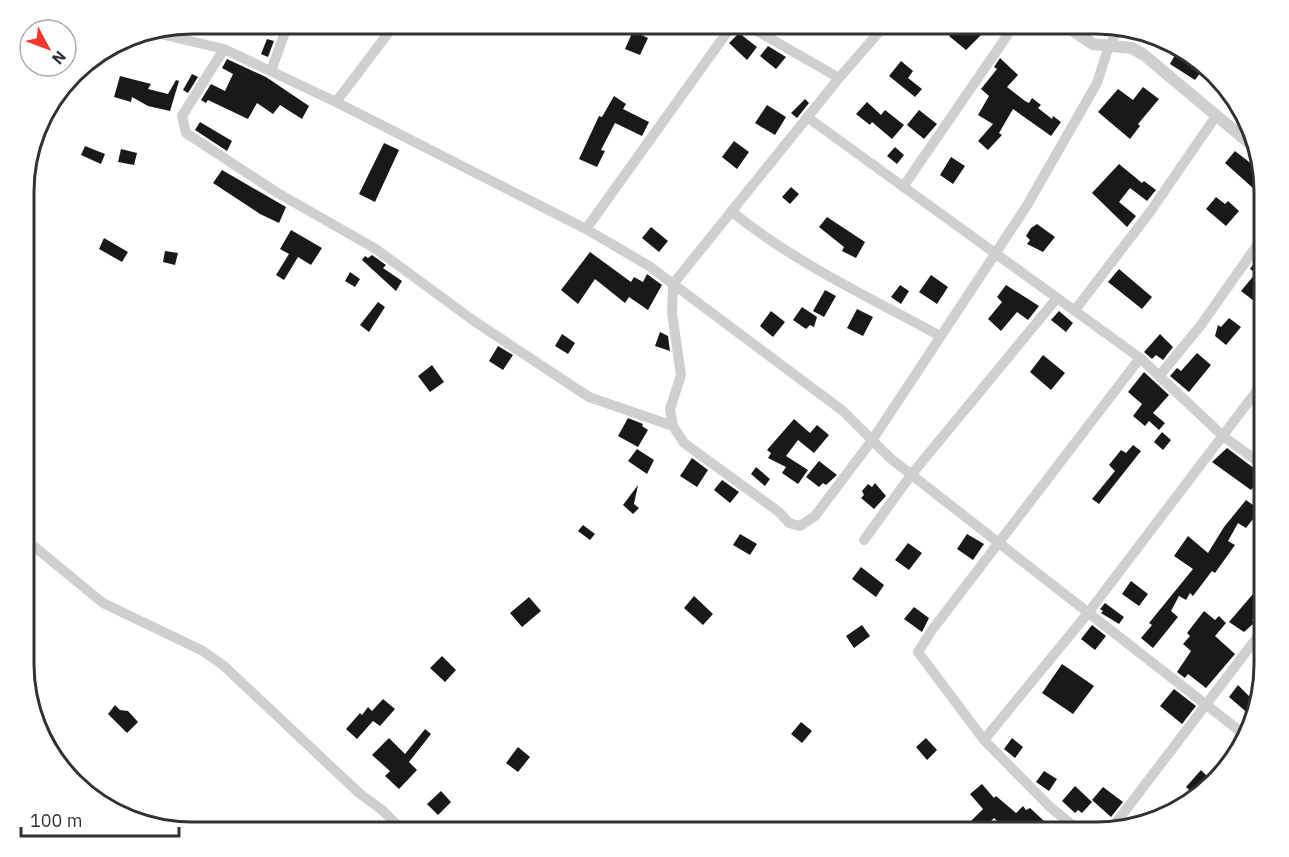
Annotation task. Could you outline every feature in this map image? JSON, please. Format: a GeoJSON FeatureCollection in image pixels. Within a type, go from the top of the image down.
{"type":"FeatureCollection","features":[{"type":"Feature","properties":{"kind":"street"},"geometry":{"type":"LineString","coordinates":[[271,71],[284,34]]}},
{"type":"Feature","properties":{"kind":"street"},"geometry":{"type":"LineString","coordinates":[[336,102],[387,34]]}},
{"type":"Feature","properties":{"kind":"street"},"geometry":{"type":"LineString","coordinates":[[586,229],[726,34]]}},
{"type":"Feature","properties":{"kind":"street"},"geometry":{"type":"LineString","coordinates":[[763,34],[839,78]]}},
{"type":"Feature","properties":{"kind":"street"},"geometry":{"type":"LineString","coordinates":[[877,34],[807,117],[673,284],[672,313],[681,375],[670,409],[673,426],[684,443],[779,512],[789,523],[800,525],[816,516],[873,439],[994,252],[1026,207],[1097,83],[1115,36]]}},
{"type":"Feature","properties":{"kind":"street"},"geometry":{"type":"LineString","coordinates":[[903,187],[1008,34]]}},
{"type":"Feature","properties":{"kind":"street"},"geometry":{"type":"LineString","coordinates":[[1078,34],[1093,44],[1132,48],[1144,55],[1246,140]]}},
{"type":"Feature","properties":{"kind":"street"},"geometry":{"type":"LineString","coordinates":[[170,36],[224,49],[336,102],[586,229],[649,266],[843,411],[890,458],[911,475],[1240,731]]}},
{"type":"Feature","properties":{"kind":"street"},"geometry":{"type":"LineString","coordinates":[[224,49],[182,116],[186,133],[276,192],[376,249],[474,321],[589,397],[673,426]]}},
{"type":"Feature","properties":{"kind":"street"},"geometry":{"type":"LineString","coordinates":[[1075,310],[1150,212],[1216,116]]}},
{"type":"Feature","properties":{"kind":"street"},"geometry":{"type":"LineString","coordinates":[[807,117],[1140,358],[1223,436],[1254,458]]}},
{"type":"Feature","properties":{"kind":"street"},"geometry":{"type":"LineString","coordinates":[[731,212],[755,231],[830,279],[940,336]]}},
{"type":"Feature","properties":{"kind":"street"},"geometry":{"type":"LineString","coordinates":[[1160,375],[1202,325],[1254,250]]}},
{"type":"Feature","properties":{"kind":"street"},"geometry":{"type":"LineString","coordinates":[[864,540],[911,475],[1057,298]]}},
{"type":"Feature","properties":{"kind":"street"},"geometry":{"type":"LineString","coordinates":[[1068,822],[1050,807],[984,740],[918,652],[998,543],[1140,358]]}},
{"type":"Feature","properties":{"kind":"street"},"geometry":{"type":"LineString","coordinates":[[984,740],[1088,613],[1254,395]]}},
{"type":"Feature","properties":{"kind":"street"},"geometry":{"type":"LineString","coordinates":[[34,546],[103,603],[204,651],[224,666],[359,794],[382,810],[394,822]]}},
{"type":"Feature","properties":{"kind":"street"},"geometry":{"type":"LineString","coordinates":[[1118,820],[1254,642]]}},
{"type":"Feature","properties":{"kind":"building"},"geometry":{"type":"Polygon","coordinates":[[[632,34],[639,34],[648,38],[640,55],[625,49],[632,34]]]}},
{"type":"Feature","properties":{"kind":"building"},"geometry":{"type":"Polygon","coordinates":[[[740,34],[757,47],[747,60],[729,43],[740,34]]]}},
{"type":"Feature","properties":{"kind":"building"},"geometry":{"type":"Polygon","coordinates":[[[951,34],[981,35],[966,50],[949,36],[951,34]]]}},
{"type":"Feature","properties":{"kind":"building"},"geometry":{"type":"Polygon","coordinates":[[[267,39],[274,41],[268,57],[261,54],[267,39]]]}},
{"type":"Feature","properties":{"kind":"building"},"geometry":{"type":"Polygon","coordinates":[[[768,46],[786,57],[776,69],[760,56],[768,46]]]}},
{"type":"Feature","properties":{"kind":"building"},"geometry":{"type":"Polygon","coordinates":[[[1175,56],[1200,73],[1195,80],[1170,64],[1175,56]]]}},
{"type":"Feature","properties":{"kind":"building"},"geometry":{"type":"Polygon","coordinates":[[[1000,58],[1018,75],[1007,87],[1029,103],[1032,98],[1041,105],[1038,108],[1052,119],[1053,116],[1061,122],[1051,136],[1013,109],[999,133],[1002,135],[988,150],[978,141],[993,124],[978,115],[989,96],[981,89],[997,69],[994,67],[1000,58]]]}},
{"type":"Feature","properties":{"kind":"building"},"geometry":{"type":"Polygon","coordinates":[[[227,59],[266,77],[309,106],[302,119],[280,105],[273,114],[257,103],[248,119],[208,100],[206,103],[201,100],[211,84],[225,91],[233,74],[222,68],[227,59]]]}},
{"type":"Feature","properties":{"kind":"building"},"geometry":{"type":"Polygon","coordinates":[[[901,61],[913,71],[908,78],[922,89],[915,97],[889,76],[901,61]]]}},
{"type":"Feature","properties":{"kind":"building"},"geometry":{"type":"Polygon","coordinates":[[[192,74],[198,77],[188,93],[183,90],[192,74]]]}},
{"type":"Feature","properties":{"kind":"building"},"geometry":{"type":"Polygon","coordinates":[[[120,76],[151,84],[148,89],[168,94],[176,80],[179,81],[170,111],[148,106],[132,97],[131,102],[114,97],[120,76]]]}},
{"type":"Feature","properties":{"kind":"building"},"geometry":{"type":"Polygon","coordinates":[[[1143,87],[1159,99],[1138,124],[1140,126],[1130,139],[1098,112],[1118,89],[1133,100],[1143,87]]]}},
{"type":"Feature","properties":{"kind":"building"},"geometry":{"type":"Polygon","coordinates":[[[614,96],[626,104],[623,109],[649,122],[642,136],[615,123],[601,150],[605,151],[597,167],[579,159],[599,116],[602,117],[614,96]]]}},
{"type":"Feature","properties":{"kind":"building"},"geometry":{"type":"Polygon","coordinates":[[[805,99],[809,103],[797,118],[791,113],[805,99]]]}},
{"type":"Feature","properties":{"kind":"building"},"geometry":{"type":"Polygon","coordinates":[[[867,102],[881,115],[885,110],[904,125],[892,139],[872,122],[870,125],[856,114],[867,102]]]}},
{"type":"Feature","properties":{"kind":"building"},"geometry":{"type":"Polygon","coordinates":[[[767,105],[786,117],[775,135],[755,123],[767,105]]]}},
{"type":"Feature","properties":{"kind":"building"},"geometry":{"type":"Polygon","coordinates":[[[919,110],[937,124],[924,139],[907,125],[919,110]]]}},
{"type":"Feature","properties":{"kind":"building"},"geometry":{"type":"Polygon","coordinates":[[[200,122],[232,141],[227,151],[195,130],[200,122]]]}},
{"type":"Feature","properties":{"kind":"building"},"geometry":{"type":"Polygon","coordinates":[[[734,141],[749,152],[737,169],[722,157],[734,141]]]}},
{"type":"Feature","properties":{"kind":"building"},"geometry":{"type":"Polygon","coordinates":[[[384,143],[399,150],[375,202],[359,194],[384,143]]]}},
{"type":"Feature","properties":{"kind":"building"},"geometry":{"type":"Polygon","coordinates":[[[85,146],[105,154],[101,164],[81,155],[85,146]]]}},
{"type":"Feature","properties":{"kind":"building"},"geometry":{"type":"Polygon","coordinates":[[[895,147],[904,155],[897,164],[887,156],[895,147]]]}},
{"type":"Feature","properties":{"kind":"building"},"geometry":{"type":"Polygon","coordinates":[[[121,149],[137,153],[134,165],[118,162],[121,149]]]}},
{"type":"Feature","properties":{"kind":"building"},"geometry":{"type":"Polygon","coordinates":[[[1235,151],[1251,164],[1254,189],[1225,163],[1235,151]]]}},
{"type":"Feature","properties":{"kind":"building"},"geometry":{"type":"Polygon","coordinates":[[[951,157],[965,166],[953,184],[940,175],[951,157]]]}},
{"type":"Feature","properties":{"kind":"building"},"geometry":{"type":"Polygon","coordinates":[[[1119,164],[1142,183],[1144,181],[1156,190],[1147,201],[1130,188],[1119,202],[1136,216],[1127,227],[1092,193],[1119,164]]]}},
{"type":"Feature","properties":{"kind":"building"},"geometry":{"type":"Polygon","coordinates":[[[222,170],[286,207],[279,223],[260,214],[213,183],[222,170]]]}},
{"type":"Feature","properties":{"kind":"building"},"geometry":{"type":"Polygon","coordinates":[[[791,187],[799,194],[790,204],[782,197],[791,187]]]}},
{"type":"Feature","properties":{"kind":"building"},"geometry":{"type":"Polygon","coordinates":[[[1216,197],[1225,204],[1228,201],[1239,211],[1226,226],[1206,209],[1216,197]]]}},
{"type":"Feature","properties":{"kind":"building"},"geometry":{"type":"Polygon","coordinates":[[[827,217],[865,242],[856,258],[842,251],[844,247],[819,227],[827,217]]]}},
{"type":"Feature","properties":{"kind":"building"},"geometry":{"type":"Polygon","coordinates":[[[1037,224],[1055,237],[1043,252],[1027,244],[1030,240],[1026,236],[1037,224]]]}},
{"type":"Feature","properties":{"kind":"building"},"geometry":{"type":"Polygon","coordinates":[[[651,227],[668,241],[659,252],[642,238],[651,227]]]}},
{"type":"Feature","properties":{"kind":"building"},"geometry":{"type":"Polygon","coordinates":[[[291,230],[322,248],[311,265],[298,257],[284,280],[276,275],[289,254],[280,249],[291,230]]]}},
{"type":"Feature","properties":{"kind":"building"},"geometry":{"type":"Polygon","coordinates":[[[104,238],[128,252],[122,262],[99,249],[104,238]]]}},
{"type":"Feature","properties":{"kind":"building"},"geometry":{"type":"Polygon","coordinates":[[[165,251],[178,253],[175,265],[163,262],[165,251]]]}},
{"type":"Feature","properties":{"kind":"building"},"geometry":{"type":"Polygon","coordinates":[[[590,252],[631,282],[634,277],[643,282],[647,274],[662,285],[648,310],[629,297],[625,303],[595,279],[578,304],[561,290],[590,252]]]}},
{"type":"Feature","properties":{"kind":"building"},"geometry":{"type":"Polygon","coordinates":[[[372,255],[386,265],[383,268],[402,281],[396,291],[362,260],[365,256],[368,258],[372,255]]]}},
{"type":"Feature","properties":{"kind":"building"},"geometry":{"type":"Polygon","coordinates":[[[1119,269],[1152,297],[1142,309],[1108,282],[1119,269]]]}},
{"type":"Feature","properties":{"kind":"building"},"geometry":{"type":"Polygon","coordinates":[[[350,272],[360,279],[355,287],[345,281],[350,272]]]}},
{"type":"Feature","properties":{"kind":"building"},"geometry":{"type":"Polygon","coordinates":[[[931,275],[948,287],[937,304],[919,292],[931,275]]]}},
{"type":"Feature","properties":{"kind":"building"},"geometry":{"type":"Polygon","coordinates":[[[1254,275],[1254,301],[1241,291],[1254,275]]]}},
{"type":"Feature","properties":{"kind":"building"},"geometry":{"type":"Polygon","coordinates":[[[900,285],[909,291],[901,304],[891,297],[900,285]]]}},
{"type":"Feature","properties":{"kind":"building"},"geometry":{"type":"Polygon","coordinates":[[[1006,285],[1039,306],[1028,320],[1017,312],[1001,331],[988,319],[1002,302],[997,297],[1006,285]]]}},
{"type":"Feature","properties":{"kind":"building"},"geometry":{"type":"Polygon","coordinates":[[[825,290],[836,296],[824,317],[813,311],[825,290]]]}},
{"type":"Feature","properties":{"kind":"building"},"geometry":{"type":"Polygon","coordinates":[[[378,302],[385,307],[369,332],[360,325],[378,302]]]}},
{"type":"Feature","properties":{"kind":"building"},"geometry":{"type":"Polygon","coordinates":[[[802,307],[817,317],[814,327],[810,325],[806,329],[793,320],[802,307]]]}},
{"type":"Feature","properties":{"kind":"building"},"geometry":{"type":"Polygon","coordinates":[[[857,309],[873,317],[863,336],[847,328],[857,309]]]}},
{"type":"Feature","properties":{"kind":"building"},"geometry":{"type":"Polygon","coordinates":[[[771,311],[785,322],[773,337],[760,326],[771,311]]]}},
{"type":"Feature","properties":{"kind":"building"},"geometry":{"type":"Polygon","coordinates":[[[1059,311],[1073,323],[1066,332],[1051,320],[1059,311]]]}},
{"type":"Feature","properties":{"kind":"building"},"geometry":{"type":"Polygon","coordinates":[[[1229,318],[1241,327],[1226,345],[1215,336],[1218,325],[1221,327],[1229,318]]]}},
{"type":"Feature","properties":{"kind":"building"},"geometry":{"type":"Polygon","coordinates":[[[660,332],[668,336],[670,351],[655,346],[660,332]]]}},
{"type":"Feature","properties":{"kind":"building"},"geometry":{"type":"Polygon","coordinates":[[[562,334],[575,343],[568,354],[555,346],[562,334]]]}},
{"type":"Feature","properties":{"kind":"building"},"geometry":{"type":"Polygon","coordinates":[[[1160,334],[1173,347],[1163,360],[1156,355],[1152,359],[1144,352],[1160,334]]]}},
{"type":"Feature","properties":{"kind":"building"},"geometry":{"type":"Polygon","coordinates":[[[498,346],[513,355],[503,370],[489,361],[498,346]]]}},
{"type":"Feature","properties":{"kind":"building"},"geometry":{"type":"Polygon","coordinates":[[[1197,353],[1211,365],[1189,392],[1170,376],[1177,368],[1181,371],[1197,353]]]}},
{"type":"Feature","properties":{"kind":"building"},"geometry":{"type":"Polygon","coordinates":[[[1043,355],[1065,373],[1051,390],[1030,372],[1043,355]]]}},
{"type":"Feature","properties":{"kind":"building"},"geometry":{"type":"Polygon","coordinates":[[[432,365],[444,382],[430,392],[418,376],[432,365]]]}},
{"type":"Feature","properties":{"kind":"building"},"geometry":{"type":"Polygon","coordinates":[[[1144,372],[1169,395],[1153,413],[1165,423],[1159,430],[1149,421],[1145,426],[1133,416],[1142,404],[1128,392],[1144,372]]]}},
{"type":"Feature","properties":{"kind":"building"},"geometry":{"type":"Polygon","coordinates":[[[628,418],[643,424],[642,426],[648,430],[638,447],[618,436],[628,418]]]}},
{"type":"Feature","properties":{"kind":"building"},"geometry":{"type":"Polygon","coordinates":[[[794,419],[810,433],[817,425],[829,435],[814,453],[798,440],[786,456],[808,470],[798,484],[782,473],[786,467],[768,458],[771,453],[767,450],[794,419]]]}},
{"type":"Feature","properties":{"kind":"building"},"geometry":{"type":"Polygon","coordinates":[[[1162,432],[1171,440],[1163,450],[1154,442],[1162,432]]]}},
{"type":"Feature","properties":{"kind":"building"},"geometry":{"type":"Polygon","coordinates":[[[1133,445],[1141,451],[1099,504],[1092,499],[1115,471],[1109,465],[1121,450],[1126,453],[1133,445]]]}},
{"type":"Feature","properties":{"kind":"building"},"geometry":{"type":"Polygon","coordinates":[[[1227,448],[1254,468],[1254,486],[1251,490],[1212,462],[1227,448]]]}},
{"type":"Feature","properties":{"kind":"building"},"geometry":{"type":"Polygon","coordinates":[[[637,449],[654,460],[647,474],[628,461],[637,449]]]}},
{"type":"Feature","properties":{"kind":"building"},"geometry":{"type":"Polygon","coordinates":[[[692,458],[708,470],[697,487],[680,476],[692,458]]]}},
{"type":"Feature","properties":{"kind":"building"},"geometry":{"type":"Polygon","coordinates":[[[819,461],[837,475],[826,485],[823,483],[819,487],[806,477],[819,461]]]}},
{"type":"Feature","properties":{"kind":"building"},"geometry":{"type":"Polygon","coordinates":[[[756,467],[770,479],[765,486],[751,474],[756,467]]]}},
{"type":"Feature","properties":{"kind":"building"},"geometry":{"type":"Polygon","coordinates":[[[722,480],[739,492],[730,503],[714,490],[722,480]]]}},
{"type":"Feature","properties":{"kind":"building"},"geometry":{"type":"Polygon","coordinates":[[[875,483],[886,496],[874,509],[861,498],[864,495],[862,491],[868,484],[872,487],[875,483]]]}},
{"type":"Feature","properties":{"kind":"building"},"geometry":{"type":"Polygon","coordinates":[[[638,485],[634,504],[639,508],[633,514],[623,505],[638,485]]]}},
{"type":"Feature","properties":{"kind":"building"},"geometry":{"type":"Polygon","coordinates":[[[1246,500],[1254,506],[1254,518],[1246,528],[1238,523],[1228,541],[1235,545],[1215,573],[1212,571],[1193,596],[1190,593],[1186,600],[1179,596],[1171,611],[1178,617],[1153,648],[1141,638],[1152,625],[1149,623],[1193,569],[1174,556],[1188,536],[1208,553],[1224,527],[1246,500]]]}},
{"type":"Feature","properties":{"kind":"building"},"geometry":{"type":"Polygon","coordinates":[[[583,525],[595,534],[590,540],[578,531],[583,525]]]}},
{"type":"Feature","properties":{"kind":"building"},"geometry":{"type":"Polygon","coordinates":[[[740,534],[757,544],[750,555],[733,545],[740,534]]]}},
{"type":"Feature","properties":{"kind":"building"},"geometry":{"type":"Polygon","coordinates":[[[967,534],[984,544],[973,560],[957,549],[967,534]]]}},
{"type":"Feature","properties":{"kind":"building"},"geometry":{"type":"Polygon","coordinates":[[[908,543],[922,553],[909,570],[895,560],[908,543]]]}},
{"type":"Feature","properties":{"kind":"building"},"geometry":{"type":"Polygon","coordinates":[[[861,567],[884,585],[876,597],[852,579],[861,567]]]}},
{"type":"Feature","properties":{"kind":"building"},"geometry":{"type":"Polygon","coordinates":[[[1131,581],[1148,594],[1139,606],[1122,594],[1131,581]]]}},
{"type":"Feature","properties":{"kind":"building"},"geometry":{"type":"Polygon","coordinates":[[[1254,593],[1254,618],[1252,620],[1254,623],[1244,632],[1229,622],[1254,593]]]}},
{"type":"Feature","properties":{"kind":"building"},"geometry":{"type":"Polygon","coordinates":[[[694,596],[713,614],[703,625],[684,608],[694,596]]]}},
{"type":"Feature","properties":{"kind":"building"},"geometry":{"type":"Polygon","coordinates":[[[529,597],[541,611],[522,627],[510,613],[529,597]]]}},
{"type":"Feature","properties":{"kind":"building"},"geometry":{"type":"Polygon","coordinates":[[[1105,603],[1124,617],[1119,624],[1101,613],[1103,611],[1100,609],[1105,603]]]}},
{"type":"Feature","properties":{"kind":"building"},"geometry":{"type":"Polygon","coordinates":[[[914,607],[929,618],[922,632],[904,619],[914,607]]]}},
{"type":"Feature","properties":{"kind":"building"},"geometry":{"type":"Polygon","coordinates":[[[1204,611],[1215,620],[1219,616],[1226,623],[1215,636],[1235,654],[1206,688],[1188,674],[1185,678],[1177,672],[1191,651],[1183,644],[1190,636],[1187,633],[1204,611]]]}},
{"type":"Feature","properties":{"kind":"building"},"geometry":{"type":"Polygon","coordinates":[[[862,625],[870,636],[854,648],[846,636],[862,625]]]}},
{"type":"Feature","properties":{"kind":"building"},"geometry":{"type":"Polygon","coordinates":[[[1092,625],[1106,636],[1095,650],[1081,639],[1092,625]]]}},
{"type":"Feature","properties":{"kind":"building"},"geometry":{"type":"Polygon","coordinates":[[[442,656],[456,670],[445,682],[430,668],[442,656]]]}},
{"type":"Feature","properties":{"kind":"building"},"geometry":{"type":"Polygon","coordinates":[[[1062,664],[1094,686],[1073,714],[1042,693],[1062,664]]]}},
{"type":"Feature","properties":{"kind":"building"},"geometry":{"type":"Polygon","coordinates":[[[1238,685],[1251,698],[1247,712],[1229,697],[1238,685]]]}},
{"type":"Feature","properties":{"kind":"building"},"geometry":{"type":"Polygon","coordinates":[[[1174,689],[1196,706],[1182,724],[1160,706],[1174,689]]]}},
{"type":"Feature","properties":{"kind":"building"},"geometry":{"type":"Polygon","coordinates":[[[383,699],[395,709],[380,726],[373,721],[357,739],[346,729],[360,713],[362,715],[368,707],[372,711],[383,699]]]}},
{"type":"Feature","properties":{"kind":"building"},"geometry":{"type":"Polygon","coordinates":[[[115,705],[120,710],[128,711],[138,722],[127,733],[108,714],[115,705]]]}},
{"type":"Feature","properties":{"kind":"building"},"geometry":{"type":"Polygon","coordinates":[[[801,722],[812,731],[802,743],[791,734],[801,722]]]}},
{"type":"Feature","properties":{"kind":"building"},"geometry":{"type":"Polygon","coordinates":[[[425,729],[431,734],[409,762],[417,770],[399,789],[385,776],[390,771],[372,755],[389,738],[405,754],[425,729]]]}},
{"type":"Feature","properties":{"kind":"building"},"geometry":{"type":"Polygon","coordinates":[[[926,738],[937,750],[927,760],[916,747],[926,738]]]}},
{"type":"Feature","properties":{"kind":"building"},"geometry":{"type":"Polygon","coordinates":[[[1012,738],[1023,747],[1015,758],[1004,749],[1012,738]]]}},
{"type":"Feature","properties":{"kind":"building"},"geometry":{"type":"Polygon","coordinates":[[[518,747],[530,757],[518,772],[506,763],[518,747]]]}},
{"type":"Feature","properties":{"kind":"building"},"geometry":{"type":"Polygon","coordinates":[[[1201,770],[1207,776],[1191,791],[1186,787],[1201,770]]]}},
{"type":"Feature","properties":{"kind":"building"},"geometry":{"type":"Polygon","coordinates":[[[1044,771],[1057,779],[1049,791],[1036,782],[1044,771]]]}},
{"type":"Feature","properties":{"kind":"building"},"geometry":{"type":"Polygon","coordinates":[[[982,784],[994,798],[996,796],[1016,813],[1023,806],[1026,810],[1030,808],[1045,822],[998,822],[994,818],[990,822],[970,822],[983,809],[970,794],[982,784]]]}},
{"type":"Feature","properties":{"kind":"building"},"geometry":{"type":"Polygon","coordinates":[[[1075,786],[1092,802],[1082,813],[1078,810],[1075,813],[1062,801],[1075,786]]]}},
{"type":"Feature","properties":{"kind":"building"},"geometry":{"type":"Polygon","coordinates":[[[1103,787],[1123,802],[1111,817],[1092,800],[1103,787]]]}},
{"type":"Feature","properties":{"kind":"building"},"geometry":{"type":"Polygon","coordinates":[[[441,791],[451,802],[438,815],[427,804],[441,791]]]}}]}
